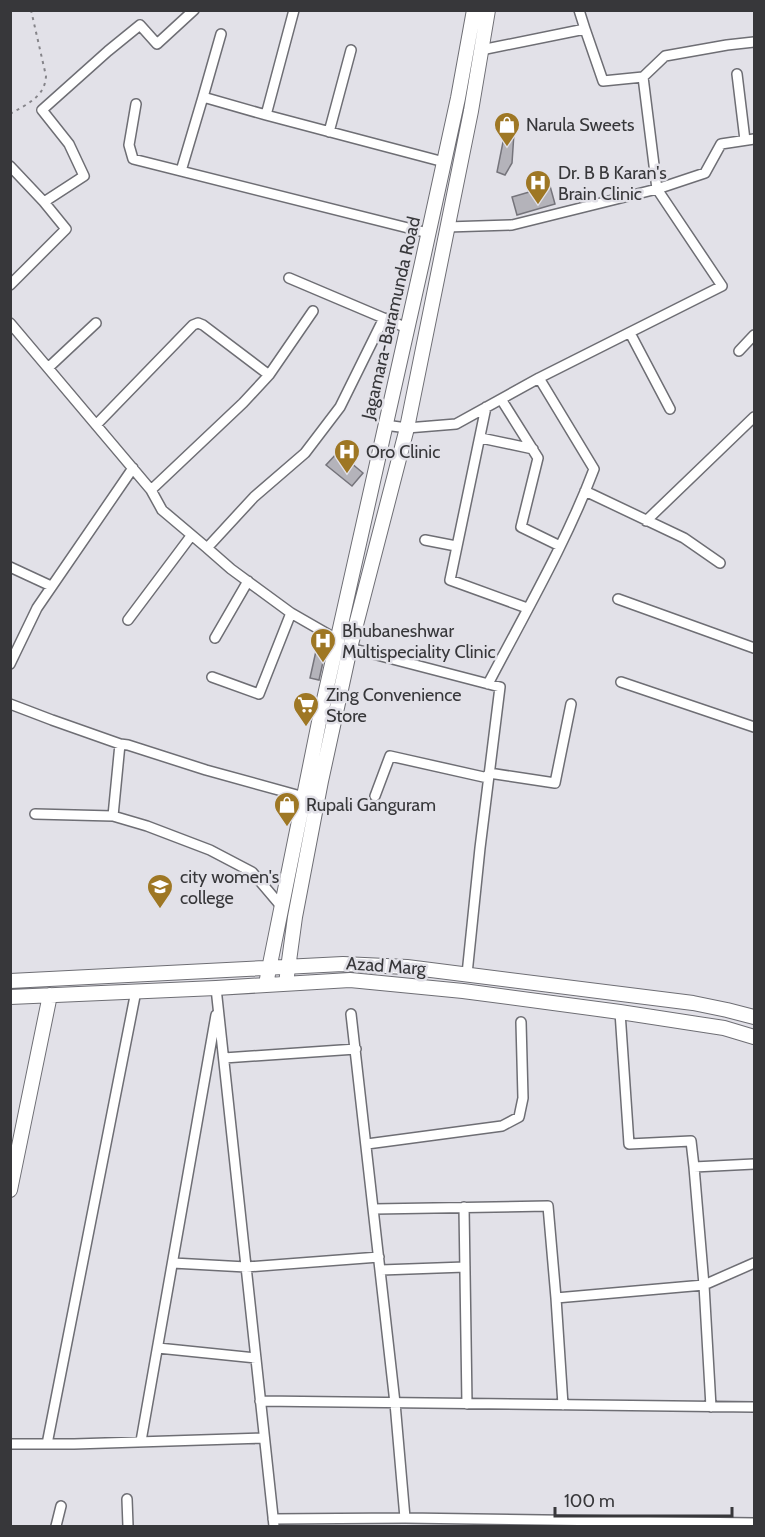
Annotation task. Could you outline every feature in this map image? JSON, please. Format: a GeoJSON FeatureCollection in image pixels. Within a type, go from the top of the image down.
{"type":"FeatureCollection","features":[{"type":"Feature","properties":{"kind":"street"},"geometry":{"type":"LineString","coordinates":[[44,202],[84,176],[69,144],[42,110],[140,25],[157,44],[194,10]]}},
{"type":"Feature","properties":{"kind":"street"},"geometry":{"type":"LineString","coordinates":[[266,116],[294,10]]}},
{"type":"Feature","properties":{"kind":"street","name":"Jagamara-Baramunda Road"},"geometry":{"type":"LineString","coordinates":[[286,983],[295,917],[385,425],[444,162],[474,10]]}},
{"type":"Feature","properties":{"kind":"street","name":"Jagamara-Baramunda Road"},"geometry":{"type":"LineString","coordinates":[[266,984],[319,722],[407,428],[471,111],[488,10]]}},
{"type":"Feature","properties":{"kind":"street"},"geometry":{"type":"LineString","coordinates":[[579,10],[603,81],[643,77],[665,56],[754,42]]}},
{"type":"Feature","properties":{"kind":"street"},"geometry":{"type":"LineString","coordinates":[[481,50],[585,29]]}},
{"type":"Feature","properties":{"kind":"street"},"geometry":{"type":"LineString","coordinates":[[181,171],[221,34]]}},
{"type":"Feature","properties":{"kind":"street"},"geometry":{"type":"LineString","coordinates":[[329,132],[351,50]]}},
{"type":"Feature","properties":{"kind":"street"},"geometry":{"type":"LineString","coordinates":[[447,227],[512,225],[657,189],[705,173],[721,144],[749,140],[737,74]]}},
{"type":"Feature","properties":{"kind":"street"},"geometry":{"type":"LineString","coordinates":[[385,425],[407,428],[456,424],[539,378],[722,286],[657,189],[643,77]]}},
{"type":"Feature","properties":{"kind":"street"},"geometry":{"type":"LineString","coordinates":[[203,97],[266,116],[444,162]]}},
{"type":"Feature","properties":{"kind":"street"},"geometry":{"type":"LineString","coordinates":[[136,104],[129,145],[133,159],[428,233]]}},
{"type":"Feature","properties":{"kind":"street"},"geometry":{"type":"LineString","coordinates":[[10,166],[66,229],[10,285]]}},
{"type":"Feature","properties":{"kind":"street"},"geometry":{"type":"LineString","coordinates":[[290,278],[407,328]]}},
{"type":"Feature","properties":{"kind":"street"},"geometry":{"type":"LineString","coordinates":[[151,490],[243,403],[269,375],[313,311]]}},
{"type":"Feature","properties":{"kind":"street"},"geometry":{"type":"LineString","coordinates":[[207,548],[254,497],[305,453],[340,407],[384,318]]}},
{"type":"Feature","properties":{"kind":"street"},"geometry":{"type":"LineString","coordinates":[[48,368],[96,322]]}},
{"type":"Feature","properties":{"kind":"street"},"geometry":{"type":"LineString","coordinates":[[10,323],[151,490],[162,510],[191,536],[291,613],[344,644],[500,687],[467,974]]}},
{"type":"Feature","properties":{"kind":"street"},"geometry":{"type":"LineString","coordinates":[[96,425],[193,325],[198,323],[269,375]]}},
{"type":"Feature","properties":{"kind":"street"},"geometry":{"type":"LineString","coordinates":[[630,333],[670,408]]}},
{"type":"Feature","properties":{"kind":"street"},"geometry":{"type":"LineString","coordinates":[[739,351],[754,335]]}},
{"type":"Feature","properties":{"kind":"street"},"geometry":{"type":"LineString","coordinates":[[488,684],[560,546],[594,469],[539,378]]}},
{"type":"Feature","properties":{"kind":"street"},"geometry":{"type":"LineString","coordinates":[[501,399],[538,458],[521,527],[560,546]]}},
{"type":"Feature","properties":{"kind":"street"},"geometry":{"type":"LineString","coordinates":[[486,407],[450,580],[527,608]]}},
{"type":"Feature","properties":{"kind":"street"},"geometry":{"type":"LineString","coordinates":[[646,521],[754,417]]}},
{"type":"Feature","properties":{"kind":"street"},"geometry":{"type":"LineString","coordinates":[[481,438],[533,449]]}},
{"type":"Feature","properties":{"kind":"street"},"geometry":{"type":"LineString","coordinates":[[10,664],[37,608],[133,468]]}},
{"type":"Feature","properties":{"kind":"street"},"geometry":{"type":"LineString","coordinates":[[585,491],[684,538],[720,562]]}},
{"type":"Feature","properties":{"kind":"street"},"geometry":{"type":"LineString","coordinates":[[128,620],[191,536]]}},
{"type":"Feature","properties":{"kind":"street"},"geometry":{"type":"LineString","coordinates":[[425,540],[456,546]]}},
{"type":"Feature","properties":{"kind":"street"},"geometry":{"type":"LineString","coordinates":[[10,567],[51,586]]}},
{"type":"Feature","properties":{"kind":"street"},"geometry":{"type":"LineString","coordinates":[[215,638],[248,581]]}},
{"type":"Feature","properties":{"kind":"street"},"geometry":{"type":"LineString","coordinates":[[618,599],[754,648]]}},
{"type":"Feature","properties":{"kind":"street"},"geometry":{"type":"LineString","coordinates":[[212,678],[258,694],[291,613]]}},
{"type":"Feature","properties":{"kind":"street"},"geometry":{"type":"LineString","coordinates":[[621,682],[754,727]]}},
{"type":"Feature","properties":{"kind":"street"},"geometry":{"type":"LineString","coordinates":[[10,704],[120,744],[304,796]]}},
{"type":"Feature","properties":{"kind":"street"},"geometry":{"type":"LineString","coordinates":[[375,796],[390,756],[489,776],[555,783],[571,704]]}},
{"type":"Feature","properties":{"kind":"street"},"geometry":{"type":"LineString","coordinates":[[113,816],[120,744]]}},
{"type":"Feature","properties":{"kind":"street"},"geometry":{"type":"LineString","coordinates":[[35,814],[113,816],[147,826],[210,850],[252,872],[281,906]]}},
{"type":"Feature","properties":{"kind":"street","name":"Azad Marg"},"geometry":{"type":"LineString","coordinates":[[10,981],[343,964],[407,967],[693,1004],[754,1017]]}},
{"type":"Feature","properties":{"kind":"street","name":"Azad Marg"},"geometry":{"type":"LineString","coordinates":[[10,997],[350,980],[463,991],[620,1012],[724,1028],[754,1037]]}},
{"type":"Feature","properties":{"kind":"street"},"geometry":{"type":"LineString","coordinates":[[216,988],[273,1523],[405,1518],[723,1525],[754,1523]]}},
{"type":"Feature","properties":{"kind":"street"},"geometry":{"type":"LineString","coordinates":[[47,1444],[136,992]]}},
{"type":"Feature","properties":{"kind":"street"},"geometry":{"type":"LineString","coordinates":[[10,1190],[16,1134],[50,995]]}},
{"type":"Feature","properties":{"kind":"street"},"geometry":{"type":"LineString","coordinates":[[141,1441],[218,1004]]}},
{"type":"Feature","properties":{"kind":"street"},"geometry":{"type":"LineString","coordinates":[[620,1012],[629,1144],[691,1141],[704,1285],[711,1407]]}},
{"type":"Feature","properties":{"kind":"street"},"geometry":{"type":"LineString","coordinates":[[351,1014],[381,1270],[405,1518]]}},
{"type":"Feature","properties":{"kind":"street"},"geometry":{"type":"LineString","coordinates":[[367,1144],[502,1126],[519,1117],[523,1098],[521,1022]]}},
{"type":"Feature","properties":{"kind":"street"},"geometry":{"type":"LineString","coordinates":[[224,1058],[356,1049]]}},
{"type":"Feature","properties":{"kind":"street"},"geometry":{"type":"LineString","coordinates":[[694,1167],[754,1164]]}},
{"type":"Feature","properties":{"kind":"street"},"geometry":{"type":"LineString","coordinates":[[374,1209],[548,1206],[563,1405]]}},
{"type":"Feature","properties":{"kind":"street"},"geometry":{"type":"LineString","coordinates":[[464,1208],[466,1404]]}},
{"type":"Feature","properties":{"kind":"street"},"geometry":{"type":"LineString","coordinates":[[173,1263],[246,1267],[379,1257]]}},
{"type":"Feature","properties":{"kind":"street"},"geometry":{"type":"LineString","coordinates":[[556,1298],[704,1285],[754,1263]]}},
{"type":"Feature","properties":{"kind":"street"},"geometry":{"type":"LineString","coordinates":[[381,1270],[465,1267]]}},
{"type":"Feature","properties":{"kind":"street"},"geometry":{"type":"LineString","coordinates":[[158,1348],[256,1358]]}},
{"type":"Feature","properties":{"kind":"street"},"geometry":{"type":"LineString","coordinates":[[261,1401],[754,1407]]}},
{"type":"Feature","properties":{"kind":"street"},"geometry":{"type":"LineString","coordinates":[[10,1444],[264,1438]]}},
{"type":"Feature","properties":{"kind":"street"},"geometry":{"type":"LineString","coordinates":[[127,1499],[128,1527]]}},
{"type":"Feature","properties":{"kind":"street"},"geometry":{"type":"LineString","coordinates":[[56,1527],[61,1506]]}},
{"type":"Feature","properties":{"kind":"path"},"geometry":{"type":"LineString","coordinates":[[10,114],[41,94],[46,85],[31,10]]}},
{"type":"Feature","properties":{"kind":"building","name":"Narula Sweets"},"geometry":{"type":"Polygon","coordinates":[[[505,132],[514,133],[512,163],[505,175],[497,172],[505,132]]]}},
{"type":"Feature","properties":{"kind":"building"},"geometry":{"type":"Polygon","coordinates":[[[550,186],[555,204],[517,215],[512,197],[550,186]]]}},
{"type":"Feature","properties":{"kind":"building"},"geometry":{"type":"Polygon","coordinates":[[[338,452],[363,473],[352,486],[326,465],[338,452]]]}},
{"type":"Feature","properties":{"kind":"building"},"geometry":{"type":"Polygon","coordinates":[[[316,651],[325,653],[319,680],[310,678],[316,651]]]}},
{"type":"Feature","properties":{"kind":"place","name":"Narula Sweets"},"geometry":{"type":"Point","coordinates":[507,148]}},
{"type":"Feature","properties":{"kind":"place","name":"Dr. B B Karan's Brain Clinic"},"geometry":{"type":"Point","coordinates":[538,206]}},
{"type":"Feature","properties":{"kind":"place","name":"Oro Clinic"},"geometry":{"type":"Point","coordinates":[347,475]}},
{"type":"Feature","properties":{"kind":"place","name":"Bhubaneshwar Multispeciality Clinic"},"geometry":{"type":"Point","coordinates":[323,664]}},
{"type":"Feature","properties":{"kind":"place","name":"Zing Convenience Store"},"geometry":{"type":"Point","coordinates":[306,728]}},
{"type":"Feature","properties":{"kind":"place","name":"Rupali Ganguram"},"geometry":{"type":"Point","coordinates":[287,828]}},
{"type":"Feature","properties":{"kind":"place","name":"city women's college"},"geometry":{"type":"Point","coordinates":[160,910]}}]}
